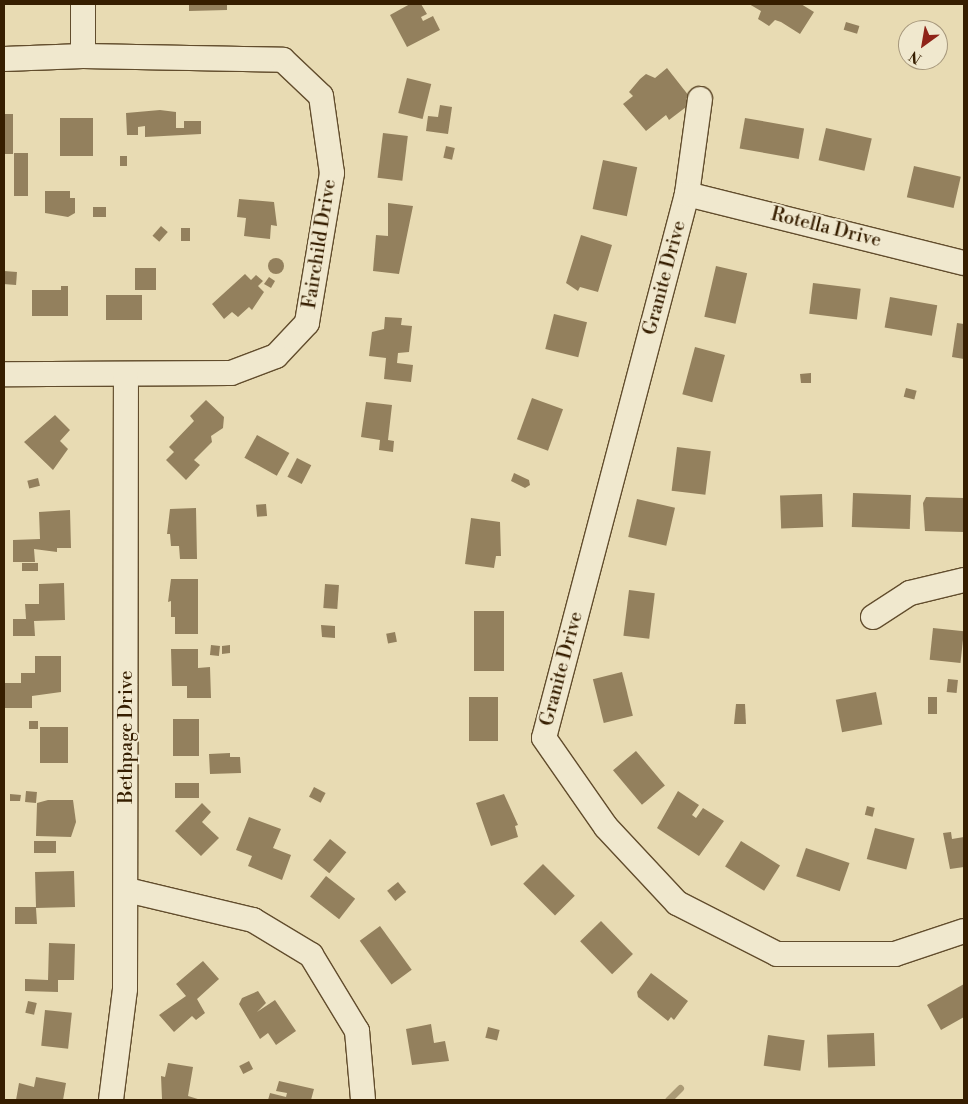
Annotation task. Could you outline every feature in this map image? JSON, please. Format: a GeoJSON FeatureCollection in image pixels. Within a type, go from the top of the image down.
{"type":"FeatureCollection","features":[{"type":"Feature","properties":{"kind":"street"},"geometry":{"type":"LineString","coordinates":[[83,4],[83,56]]}},
{"type":"Feature","properties":{"kind":"street","name":"Fairchild Drive"},"geometry":{"type":"LineString","coordinates":[[4,59],[83,56],[283,60],[321,96],[332,173],[308,323],[276,356],[231,373],[4,374]]}},
{"type":"Feature","properties":{"kind":"street","name":"Granite Drive"},"geometry":{"type":"LineString","coordinates":[[700,99],[687,194],[544,738],[606,827],[676,903],[776,954],[895,954],[964,931]]}},
{"type":"Feature","properties":{"kind":"street","name":"Rotella Drive"},"geometry":{"type":"LineString","coordinates":[[687,194],[964,263]]}},
{"type":"Feature","properties":{"kind":"street","name":"Bethpage Drive"},"geometry":{"type":"LineString","coordinates":[[111,1100],[125,989],[127,890],[126,374]]}},
{"type":"Feature","properties":{"kind":"street"},"geometry":{"type":"LineString","coordinates":[[873,616],[910,593],[964,580]]}},
{"type":"Feature","properties":{"kind":"street"},"geometry":{"type":"LineString","coordinates":[[127,890],[253,920],[311,955],[357,1031],[363,1100]]}},
{"type":"Feature","properties":{"kind":"building"},"geometry":{"type":"Polygon","coordinates":[[[189,4],[227,4],[227,10],[189,11],[189,4]]]}},
{"type":"Feature","properties":{"kind":"building"},"geometry":{"type":"Polygon","coordinates":[[[410,4],[421,4],[427,14],[421,17],[423,21],[433,16],[440,30],[407,47],[390,15],[410,4]]]}},
{"type":"Feature","properties":{"kind":"building"},"geometry":{"type":"Polygon","coordinates":[[[749,4],[801,4],[814,12],[800,34],[775,20],[769,26],[758,19],[761,11],[749,4]]]}},
{"type":"Feature","properties":{"kind":"building"},"geometry":{"type":"Polygon","coordinates":[[[846,22],[859,26],[857,34],[844,30],[846,22]]]}},
{"type":"Feature","properties":{"kind":"building"},"geometry":{"type":"Polygon","coordinates":[[[667,68],[689,96],[686,99],[690,104],[669,120],[666,115],[646,131],[623,104],[633,96],[629,92],[646,74],[655,78],[667,68]]]}},
{"type":"Feature","properties":{"kind":"building"},"geometry":{"type":"Polygon","coordinates":[[[407,78],[431,84],[423,119],[398,113],[407,78]]]}},
{"type":"Feature","properties":{"kind":"building"},"geometry":{"type":"Polygon","coordinates":[[[440,105],[452,107],[448,134],[426,131],[428,116],[438,117],[440,105]]]}},
{"type":"Feature","properties":{"kind":"building"},"geometry":{"type":"Polygon","coordinates":[[[160,110],[176,112],[176,128],[184,128],[184,121],[201,121],[201,134],[145,137],[145,126],[138,127],[138,135],[127,135],[126,113],[160,110]]]}},
{"type":"Feature","properties":{"kind":"building"},"geometry":{"type":"Polygon","coordinates":[[[4,114],[13,114],[13,154],[4,154],[4,114]]]}},
{"type":"Feature","properties":{"kind":"building"},"geometry":{"type":"Polygon","coordinates":[[[60,118],[93,118],[93,156],[60,156],[60,118]]]}},
{"type":"Feature","properties":{"kind":"building"},"geometry":{"type":"Polygon","coordinates":[[[745,118],[804,128],[799,159],[740,149],[745,118]]]}},
{"type":"Feature","properties":{"kind":"building"},"geometry":{"type":"Polygon","coordinates":[[[826,128],[872,139],[864,171],[819,160],[826,128]]]}},
{"type":"Feature","properties":{"kind":"building"},"geometry":{"type":"Polygon","coordinates":[[[383,133],[408,136],[402,181],[378,178],[383,133]]]}},
{"type":"Feature","properties":{"kind":"building"},"geometry":{"type":"Polygon","coordinates":[[[446,146],[455,148],[452,160],[443,158],[446,146]]]}},
{"type":"Feature","properties":{"kind":"building"},"geometry":{"type":"Polygon","coordinates":[[[14,153],[28,153],[28,196],[14,196],[14,153]]]}},
{"type":"Feature","properties":{"kind":"building"},"geometry":{"type":"Polygon","coordinates":[[[120,156],[127,156],[127,166],[120,166],[120,156]]]}},
{"type":"Feature","properties":{"kind":"building"},"geometry":{"type":"Polygon","coordinates":[[[603,160],[637,167],[627,216],[593,209],[603,160]]]}},
{"type":"Feature","properties":{"kind":"building"},"geometry":{"type":"Polygon","coordinates":[[[914,166],[961,177],[954,208],[907,197],[914,166]]]}},
{"type":"Feature","properties":{"kind":"building"},"geometry":{"type":"Polygon","coordinates":[[[45,191],[70,191],[70,198],[75,198],[75,213],[68,217],[45,213],[45,191]]]}},
{"type":"Feature","properties":{"kind":"building"},"geometry":{"type":"Polygon","coordinates":[[[239,199],[274,202],[277,226],[271,225],[270,239],[244,236],[246,218],[237,217],[239,199]]]}},
{"type":"Feature","properties":{"kind":"building"},"geometry":{"type":"Polygon","coordinates":[[[388,203],[413,206],[399,274],[373,271],[376,235],[388,236],[388,203]]]}},
{"type":"Feature","properties":{"kind":"building"},"geometry":{"type":"Polygon","coordinates":[[[93,207],[106,207],[106,217],[93,217],[93,207]]]}},
{"type":"Feature","properties":{"kind":"building"},"geometry":{"type":"Polygon","coordinates":[[[161,226],[168,232],[159,242],[152,236],[161,226]]]}},
{"type":"Feature","properties":{"kind":"building"},"geometry":{"type":"Polygon","coordinates":[[[181,228],[190,228],[190,241],[181,241],[181,228]]]}},
{"type":"Feature","properties":{"kind":"building"},"geometry":{"type":"Polygon","coordinates":[[[581,235],[612,245],[598,292],[580,287],[578,291],[566,283],[581,235]]]}},
{"type":"Feature","properties":{"kind":"building"},"geometry":{"type":"Polygon","coordinates":[[[273,258],[279,258],[284,263],[282,272],[273,274],[268,269],[268,263],[273,258]]]}},
{"type":"Feature","properties":{"kind":"building"},"geometry":{"type":"Polygon","coordinates":[[[716,266],[747,273],[735,324],[704,317],[716,266]]]}},
{"type":"Feature","properties":{"kind":"building"},"geometry":{"type":"Polygon","coordinates":[[[135,268],[156,268],[156,290],[135,290],[135,268]]]}},
{"type":"Feature","properties":{"kind":"building"},"geometry":{"type":"Polygon","coordinates":[[[4,271],[17,272],[16,285],[4,284],[4,271]]]}},
{"type":"Feature","properties":{"kind":"building"},"geometry":{"type":"Polygon","coordinates":[[[245,274],[251,280],[256,275],[263,281],[258,286],[264,292],[252,310],[249,307],[238,317],[232,312],[224,319],[212,304],[245,274]]]}},
{"type":"Feature","properties":{"kind":"building"},"geometry":{"type":"Polygon","coordinates":[[[269,277],[275,281],[271,288],[264,284],[269,277]]]}},
{"type":"Feature","properties":{"kind":"building"},"geometry":{"type":"Polygon","coordinates":[[[813,283],[861,289],[857,320],[809,314],[813,283]]]}},
{"type":"Feature","properties":{"kind":"building"},"geometry":{"type":"Polygon","coordinates":[[[61,286],[68,286],[68,316],[32,316],[32,290],[61,290],[61,286]]]}},
{"type":"Feature","properties":{"kind":"building"},"geometry":{"type":"Polygon","coordinates":[[[106,295],[142,295],[142,320],[106,320],[106,295]]]}},
{"type":"Feature","properties":{"kind":"building"},"geometry":{"type":"Polygon","coordinates":[[[890,297],[937,305],[932,336],[885,328],[890,297]]]}},
{"type":"Feature","properties":{"kind":"building"},"geometry":{"type":"Polygon","coordinates":[[[554,314],[587,322],[578,357],[545,349],[554,314]]]}},
{"type":"Feature","properties":{"kind":"building"},"geometry":{"type":"Polygon","coordinates":[[[385,317],[402,318],[401,325],[412,326],[409,352],[398,353],[397,363],[413,365],[411,382],[384,379],[386,358],[369,356],[372,332],[384,329],[385,317]]]}},
{"type":"Feature","properties":{"kind":"building"},"geometry":{"type":"Polygon","coordinates":[[[957,323],[964,324],[964,359],[952,357],[957,323]]]}},
{"type":"Feature","properties":{"kind":"building"},"geometry":{"type":"Polygon","coordinates":[[[695,347],[725,355],[712,402],[682,394],[695,347]]]}},
{"type":"Feature","properties":{"kind":"building"},"geometry":{"type":"Polygon","coordinates":[[[811,373],[811,383],[801,383],[800,374],[811,373]]]}},
{"type":"Feature","properties":{"kind":"building"},"geometry":{"type":"Polygon","coordinates":[[[906,388],[917,391],[914,400],[904,397],[906,388]]]}},
{"type":"Feature","properties":{"kind":"building"},"geometry":{"type":"Polygon","coordinates":[[[532,398],[563,409],[548,451],[517,439],[532,398]]]}},
{"type":"Feature","properties":{"kind":"building"},"geometry":{"type":"Polygon","coordinates":[[[206,400],[224,417],[223,428],[211,436],[212,442],[194,460],[200,465],[186,480],[166,460],[174,452],[169,447],[194,421],[190,416],[206,400]]]}},
{"type":"Feature","properties":{"kind":"building"},"geometry":{"type":"Polygon","coordinates":[[[366,402],[392,405],[388,440],[394,441],[393,452],[379,450],[380,440],[361,437],[366,402]]]}},
{"type":"Feature","properties":{"kind":"building"},"geometry":{"type":"Polygon","coordinates":[[[55,415],[70,430],[60,441],[68,449],[53,470],[24,442],[55,415]]]}},
{"type":"Feature","properties":{"kind":"building"},"geometry":{"type":"Polygon","coordinates":[[[257,435],[289,453],[277,476],[244,458],[257,435]]]}},
{"type":"Feature","properties":{"kind":"building"},"geometry":{"type":"Polygon","coordinates":[[[677,447],[711,451],[705,495],[672,491],[677,447]]]}},
{"type":"Feature","properties":{"kind":"building"},"geometry":{"type":"Polygon","coordinates":[[[297,458],[311,465],[302,484],[287,477],[297,458]]]}},
{"type":"Feature","properties":{"kind":"building"},"geometry":{"type":"Polygon","coordinates":[[[514,473],[529,480],[530,485],[525,488],[511,481],[514,473]]]}},
{"type":"Feature","properties":{"kind":"building"},"geometry":{"type":"Polygon","coordinates":[[[38,478],[40,486],[29,488],[27,481],[38,478]]]}},
{"type":"Feature","properties":{"kind":"building"},"geometry":{"type":"Polygon","coordinates":[[[853,493],[911,495],[910,529],[852,527],[853,493]]]}},
{"type":"Feature","properties":{"kind":"building"},"geometry":{"type":"Polygon","coordinates":[[[822,494],[823,527],[781,528],[780,495],[822,494]]]}},
{"type":"Feature","properties":{"kind":"building"},"geometry":{"type":"Polygon","coordinates":[[[926,497],[964,498],[964,532],[925,531],[923,503],[926,497]]]}},
{"type":"Feature","properties":{"kind":"building"},"geometry":{"type":"Polygon","coordinates":[[[637,499],[675,508],[666,546],[628,537],[637,499]]]}},
{"type":"Feature","properties":{"kind":"building"},"geometry":{"type":"Polygon","coordinates":[[[266,504],[267,516],[257,517],[256,505],[266,504]]]}},
{"type":"Feature","properties":{"kind":"building"},"geometry":{"type":"Polygon","coordinates":[[[196,508],[197,559],[180,559],[179,546],[171,546],[170,534],[167,534],[170,509],[196,508]]]}},
{"type":"Feature","properties":{"kind":"building"},"geometry":{"type":"Polygon","coordinates":[[[70,510],[71,548],[57,548],[57,552],[34,549],[35,562],[13,562],[13,540],[40,539],[39,512],[70,510]]]}},
{"type":"Feature","properties":{"kind":"building"},"geometry":{"type":"Polygon","coordinates":[[[471,518],[500,522],[501,556],[496,556],[494,568],[465,564],[471,518]]]}},
{"type":"Feature","properties":{"kind":"building"},"geometry":{"type":"Polygon","coordinates":[[[22,563],[38,563],[38,571],[22,571],[22,563]]]}},
{"type":"Feature","properties":{"kind":"building"},"geometry":{"type":"Polygon","coordinates":[[[171,579],[198,579],[198,634],[175,634],[175,617],[171,617],[171,601],[168,602],[171,579]]]}},
{"type":"Feature","properties":{"kind":"building"},"geometry":{"type":"Polygon","coordinates":[[[64,583],[65,620],[34,621],[35,636],[13,636],[13,619],[26,619],[25,604],[39,604],[39,584],[64,583]]]}},
{"type":"Feature","properties":{"kind":"building"},"geometry":{"type":"Polygon","coordinates":[[[325,584],[339,585],[337,609],[323,608],[325,584]]]}},
{"type":"Feature","properties":{"kind":"building"},"geometry":{"type":"Polygon","coordinates":[[[629,590],[655,593],[649,639],[623,636],[629,590]]]}},
{"type":"Feature","properties":{"kind":"building"},"geometry":{"type":"Polygon","coordinates":[[[474,611],[504,611],[504,671],[474,671],[474,611]]]}},
{"type":"Feature","properties":{"kind":"building"},"geometry":{"type":"Polygon","coordinates":[[[321,625],[335,626],[335,638],[322,637],[321,625]]]}},
{"type":"Feature","properties":{"kind":"building"},"geometry":{"type":"Polygon","coordinates":[[[933,628],[964,631],[960,663],[930,660],[933,628]]]}},
{"type":"Feature","properties":{"kind":"building"},"geometry":{"type":"Polygon","coordinates":[[[395,632],[397,642],[388,644],[386,634],[395,632]]]}},
{"type":"Feature","properties":{"kind":"building"},"geometry":{"type":"Polygon","coordinates":[[[211,645],[220,646],[219,656],[210,655],[211,645]]]}},
{"type":"Feature","properties":{"kind":"building"},"geometry":{"type":"Polygon","coordinates":[[[230,645],[230,653],[222,654],[222,646],[230,645]]]}},
{"type":"Feature","properties":{"kind":"building"},"geometry":{"type":"Polygon","coordinates":[[[171,649],[198,649],[198,668],[210,667],[211,698],[187,698],[187,686],[172,686],[171,649]]]}},
{"type":"Feature","properties":{"kind":"building"},"geometry":{"type":"Polygon","coordinates":[[[35,656],[61,656],[61,692],[32,696],[32,708],[5,708],[5,683],[21,683],[21,673],[35,673],[35,656]]]}},
{"type":"Feature","properties":{"kind":"building"},"geometry":{"type":"Polygon","coordinates":[[[622,672],[633,716],[604,723],[593,679],[622,672]]]}},
{"type":"Feature","properties":{"kind":"building"},"geometry":{"type":"Polygon","coordinates":[[[948,679],[958,680],[957,693],[947,692],[948,679]]]}},
{"type":"Feature","properties":{"kind":"building"},"geometry":{"type":"Polygon","coordinates":[[[876,692],[882,724],[842,732],[836,700],[876,692]]]}},
{"type":"Feature","properties":{"kind":"building"},"geometry":{"type":"Polygon","coordinates":[[[469,697],[498,697],[498,741],[469,741],[469,697]]]}},
{"type":"Feature","properties":{"kind":"building"},"geometry":{"type":"Polygon","coordinates":[[[928,697],[937,697],[937,714],[928,714],[928,697]]]}},
{"type":"Feature","properties":{"kind":"building"},"geometry":{"type":"Polygon","coordinates":[[[736,704],[745,704],[746,724],[734,724],[736,704]]]}},
{"type":"Feature","properties":{"kind":"building"},"geometry":{"type":"Polygon","coordinates":[[[173,719],[199,719],[199,756],[173,756],[173,719]]]}},
{"type":"Feature","properties":{"kind":"building"},"geometry":{"type":"Polygon","coordinates":[[[29,721],[38,721],[38,729],[29,729],[29,721]]]}},
{"type":"Feature","properties":{"kind":"building"},"geometry":{"type":"Polygon","coordinates":[[[40,727],[68,727],[68,763],[40,763],[40,727]]]}},
{"type":"Feature","properties":{"kind":"building"},"geometry":{"type":"Polygon","coordinates":[[[636,751],[665,785],[642,805],[613,770],[636,751]]]}},
{"type":"Feature","properties":{"kind":"building"},"geometry":{"type":"Polygon","coordinates":[[[230,753],[230,757],[240,757],[241,773],[210,774],[209,754],[230,753]]]}},
{"type":"Feature","properties":{"kind":"building"},"geometry":{"type":"Polygon","coordinates":[[[175,783],[199,783],[199,798],[175,798],[175,783]]]}},
{"type":"Feature","properties":{"kind":"building"},"geometry":{"type":"Polygon","coordinates":[[[314,787],[326,793],[321,803],[309,797],[314,787]]]}},
{"type":"Feature","properties":{"kind":"building"},"geometry":{"type":"Polygon","coordinates":[[[26,791],[37,792],[36,803],[25,802],[26,791]]]}},
{"type":"Feature","properties":{"kind":"building"},"geometry":{"type":"Polygon","coordinates":[[[678,791],[699,805],[692,815],[696,818],[703,808],[724,821],[699,856],[657,828],[678,791]]]}},
{"type":"Feature","properties":{"kind":"building"},"geometry":{"type":"Polygon","coordinates":[[[10,794],[21,795],[20,801],[10,801],[10,794]]]}},
{"type":"Feature","properties":{"kind":"building"},"geometry":{"type":"Polygon","coordinates":[[[504,794],[518,825],[515,826],[518,837],[491,846],[476,803],[504,794]]]}},
{"type":"Feature","properties":{"kind":"building"},"geometry":{"type":"Polygon","coordinates":[[[48,800],[73,800],[76,822],[71,837],[36,836],[37,803],[48,800]]]}},
{"type":"Feature","properties":{"kind":"building"},"geometry":{"type":"Polygon","coordinates":[[[202,803],[211,812],[202,822],[219,838],[201,856],[175,831],[202,803]]]}},
{"type":"Feature","properties":{"kind":"building"},"geometry":{"type":"Polygon","coordinates":[[[867,806],[875,808],[873,817],[865,815],[867,806]]]}},
{"type":"Feature","properties":{"kind":"building"},"geometry":{"type":"Polygon","coordinates":[[[249,817],[281,829],[273,848],[291,855],[282,880],[248,866],[252,856],[236,850],[249,817]]]}},
{"type":"Feature","properties":{"kind":"building"},"geometry":{"type":"Polygon","coordinates":[[[875,828],[915,839],[906,870],[867,859],[875,828]]]}},
{"type":"Feature","properties":{"kind":"building"},"geometry":{"type":"Polygon","coordinates":[[[951,832],[952,839],[964,837],[964,867],[950,869],[943,833],[951,832]]]}},
{"type":"Feature","properties":{"kind":"building"},"geometry":{"type":"Polygon","coordinates":[[[330,839],[346,852],[329,873],[313,860],[330,839]]]}},
{"type":"Feature","properties":{"kind":"building"},"geometry":{"type":"Polygon","coordinates":[[[34,841],[56,841],[56,853],[34,853],[34,841]]]}},
{"type":"Feature","properties":{"kind":"building"},"geometry":{"type":"Polygon","coordinates":[[[741,841],[780,865],[764,891],[725,866],[741,841]]]}},
{"type":"Feature","properties":{"kind":"building"},"geometry":{"type":"Polygon","coordinates":[[[806,848],[849,863],[840,891],[796,876],[806,848]]]}},
{"type":"Feature","properties":{"kind":"building"},"geometry":{"type":"Polygon","coordinates":[[[543,864],[575,896],[555,916],[523,884],[543,864]]]}},
{"type":"Feature","properties":{"kind":"building"},"geometry":{"type":"Polygon","coordinates":[[[74,871],[75,907],[36,908],[37,924],[15,924],[15,907],[36,907],[35,872],[74,871]]]}},
{"type":"Feature","properties":{"kind":"building"},"geometry":{"type":"Polygon","coordinates":[[[326,876],[355,899],[339,919],[310,896],[326,876]]]}},
{"type":"Feature","properties":{"kind":"building"},"geometry":{"type":"Polygon","coordinates":[[[398,882],[406,892],[395,901],[387,891],[398,882]]]}},
{"type":"Feature","properties":{"kind":"building"},"geometry":{"type":"Polygon","coordinates":[[[601,921],[633,954],[612,974],[580,941],[601,921]]]}},
{"type":"Feature","properties":{"kind":"building"},"geometry":{"type":"Polygon","coordinates":[[[380,926],[412,970],[392,984],[360,941],[380,926]]]}},
{"type":"Feature","properties":{"kind":"building"},"geometry":{"type":"Polygon","coordinates":[[[49,943],[75,944],[74,980],[58,980],[58,992],[25,991],[25,979],[48,980],[49,943]]]}},
{"type":"Feature","properties":{"kind":"building"},"geometry":{"type":"Polygon","coordinates":[[[203,961],[219,979],[197,999],[205,1013],[196,1020],[192,1016],[174,1032],[159,1015],[186,996],[176,984],[203,961]]]}},
{"type":"Feature","properties":{"kind":"building"},"geometry":{"type":"Polygon","coordinates":[[[651,973],[688,1001],[674,1020],[671,1017],[668,1021],[638,997],[637,992],[651,973]]]}},
{"type":"Feature","properties":{"kind":"building"},"geometry":{"type":"Polygon","coordinates":[[[964,984],[964,1017],[941,1030],[927,1005],[964,984]]]}},
{"type":"Feature","properties":{"kind":"building"},"geometry":{"type":"Polygon","coordinates":[[[258,991],[266,1003],[257,1012],[275,1000],[296,1031],[276,1045],[268,1033],[260,1039],[239,1004],[242,998],[258,991]]]}},
{"type":"Feature","properties":{"kind":"building"},"geometry":{"type":"Polygon","coordinates":[[[28,1001],[37,1003],[34,1015],[25,1013],[28,1001]]]}},
{"type":"Feature","properties":{"kind":"building"},"geometry":{"type":"Polygon","coordinates":[[[45,1010],[72,1013],[68,1049],[41,1046],[45,1010]]]}},
{"type":"Feature","properties":{"kind":"building"},"geometry":{"type":"Polygon","coordinates":[[[431,1024],[434,1043],[445,1041],[449,1061],[412,1065],[406,1029],[431,1024]]]}},
{"type":"Feature","properties":{"kind":"building"},"geometry":{"type":"Polygon","coordinates":[[[488,1027],[500,1030],[497,1041],[485,1038],[488,1027]]]}},
{"type":"Feature","properties":{"kind":"building"},"geometry":{"type":"Polygon","coordinates":[[[874,1033],[875,1066],[828,1068],[827,1035],[874,1033]]]}},
{"type":"Feature","properties":{"kind":"building"},"geometry":{"type":"Polygon","coordinates":[[[768,1035],[805,1040],[800,1071],[764,1066],[768,1035]]]}},
{"type":"Feature","properties":{"kind":"building"},"geometry":{"type":"Polygon","coordinates":[[[249,1061],[253,1069],[243,1074],[239,1066],[249,1061]]]}},
{"type":"Feature","properties":{"kind":"building"},"geometry":{"type":"Polygon","coordinates":[[[168,1063],[193,1067],[188,1096],[201,1100],[162,1099],[161,1076],[165,1077],[168,1063]]]}},
{"type":"Feature","properties":{"kind":"building"},"geometry":{"type":"Polygon","coordinates":[[[36,1077],[66,1083],[63,1100],[16,1100],[19,1083],[34,1087],[36,1077]]]}},
{"type":"Feature","properties":{"kind":"building"},"geometry":{"type":"Polygon","coordinates":[[[279,1081],[314,1089],[311,1100],[268,1100],[270,1093],[286,1097],[287,1093],[276,1091],[279,1081]]]}},
{"type":"Feature","properties":{"kind":"waterway"},"geometry":{"type":"LineString","coordinates":[[668,1100],[680,1088]]}}]}
